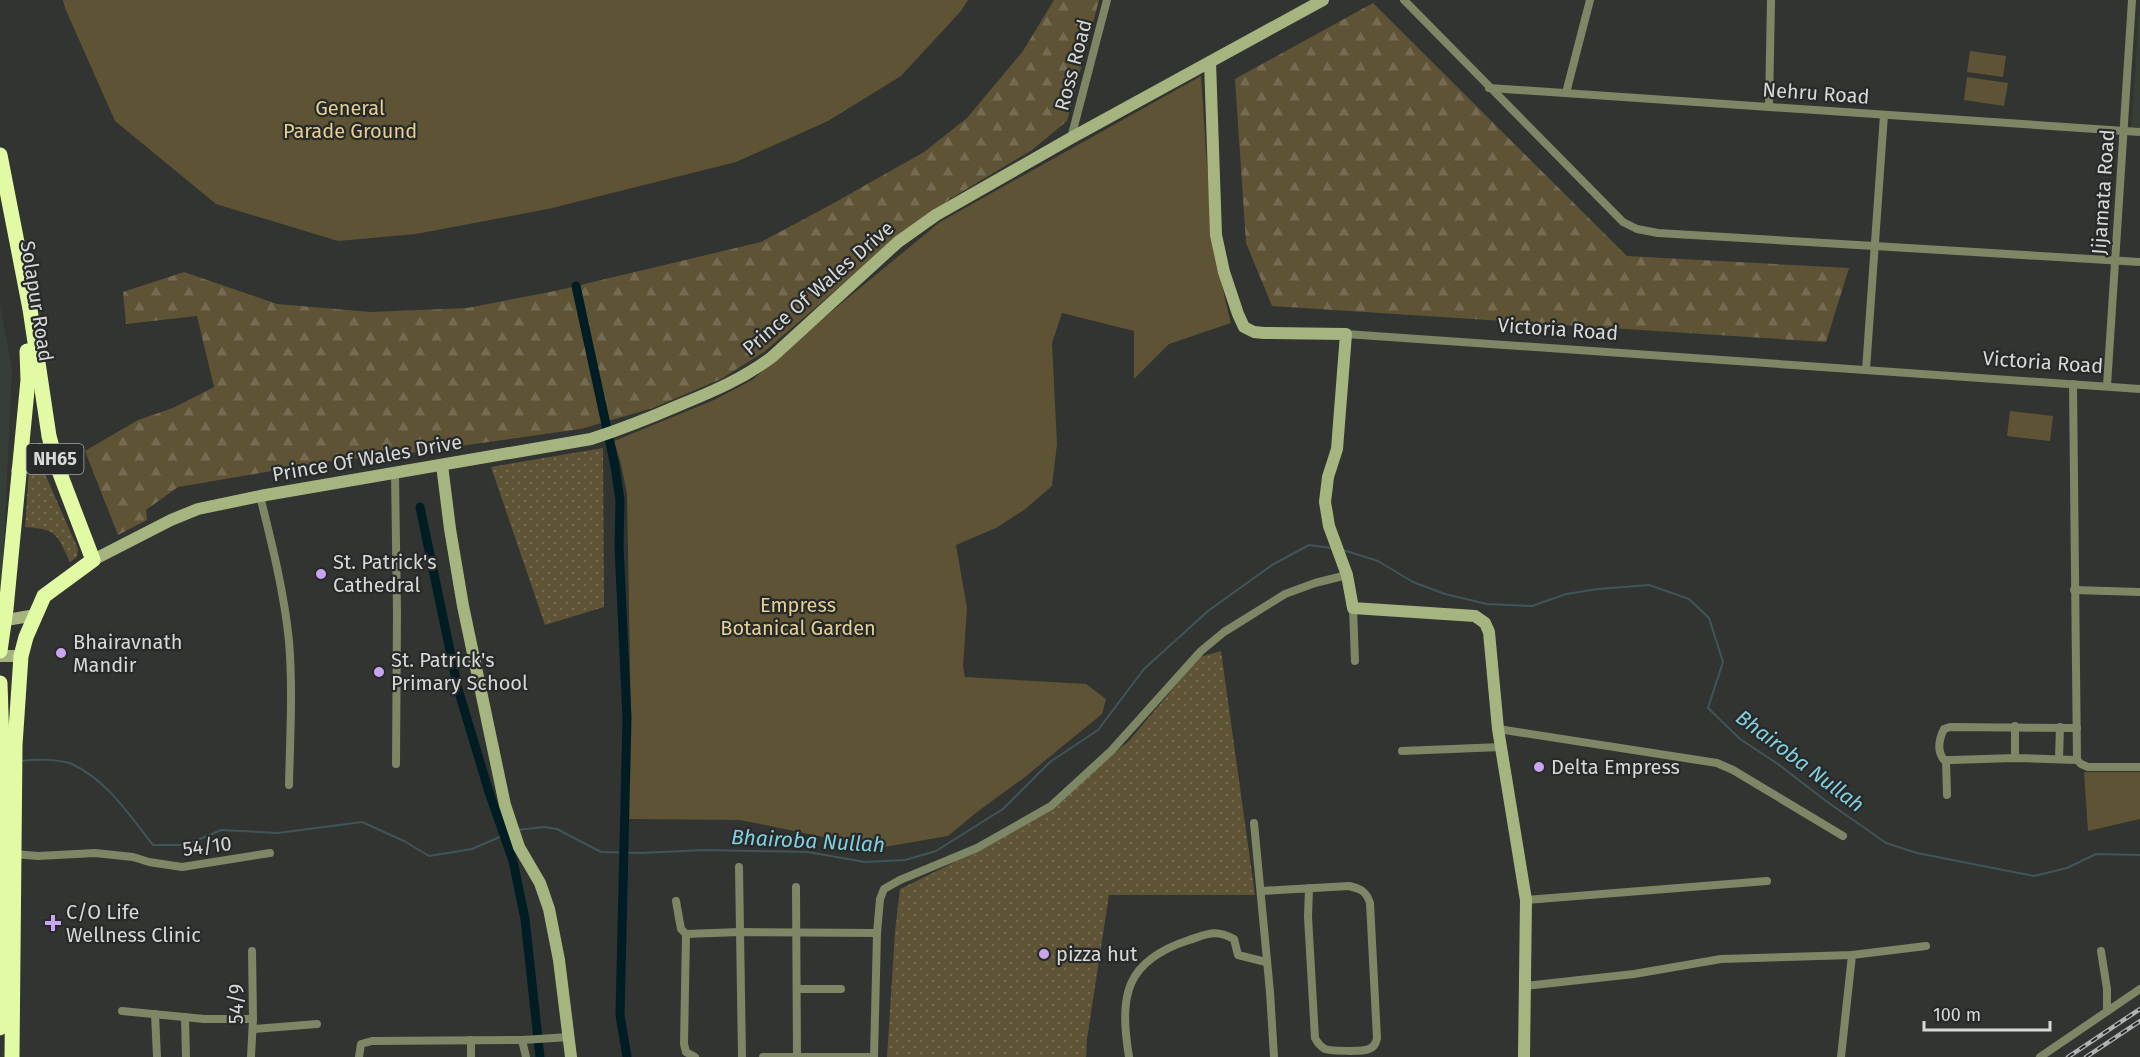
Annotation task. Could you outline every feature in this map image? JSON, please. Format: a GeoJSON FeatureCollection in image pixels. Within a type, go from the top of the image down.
{"type":"FeatureCollection","features":[{"type":"Feature","properties":{"kind":"highway","name":"Solapur Road"},"geometry":{"type":"LineString","coordinates":[[0,155],[30,309],[49,436],[56,463],[93,560]]}},
{"type":"Feature","properties":{"kind":"highway","name":"Solapur Road"},"geometry":{"type":"LineString","coordinates":[[0,210],[29,368],[0,651]]}},
{"type":"Feature","properties":{"kind":"highway"},"geometry":{"type":"LineString","coordinates":[[25,408],[32,416],[38,416],[45,410]]}},
{"type":"Feature","properties":{"kind":"highway"},"geometry":{"type":"LineString","coordinates":[[19,470],[26,458],[34,452],[44,453],[56,463]]}},
{"type":"Feature","properties":{"kind":"highway"},"geometry":{"type":"LineString","coordinates":[[8,745],[21,656],[26,637],[44,596],[93,560]]}},
{"type":"Feature","properties":{"kind":"highway"},"geometry":{"type":"LineString","coordinates":[[0,683],[8,745],[0,1028]]}},
{"type":"Feature","properties":{"kind":"highway"},"geometry":{"type":"LineString","coordinates":[[8,779],[14,854],[12,1057]]}},
{"type":"Feature","properties":{"kind":"street","name":"Ross Road"},"geometry":{"type":"LineString","coordinates":[[1071,138],[1107,0]]}},
{"type":"Feature","properties":{"kind":"street","name":"Prince Of Wales Drive"},"geometry":{"type":"LineString","coordinates":[[93,560],[198,508],[591,439],[622,429],[732,383],[772,357],[898,242],[936,215],[1323,0]]}},
{"type":"Feature","properties":{"kind":"street"},"geometry":{"type":"LineString","coordinates":[[1404,0],[1623,222],[1637,229],[1658,233],[2140,262]]}},
{"type":"Feature","properties":{"kind":"street"},"geometry":{"type":"LineString","coordinates":[[1566,93],[1590,0]]}},
{"type":"Feature","properties":{"kind":"street"},"geometry":{"type":"LineString","coordinates":[[1769,107],[1770,0]]}},
{"type":"Feature","properties":{"kind":"street","name":"Jijamata Road"},"geometry":{"type":"LineString","coordinates":[[2107,386],[2132,0]]}},
{"type":"Feature","properties":{"kind":"street","name":"Victoria Road"},"geometry":{"type":"LineString","coordinates":[[1210,62],[1216,235],[1224,272],[1238,314],[1244,327],[1254,333],[1346,334],[2140,388]]}},
{"type":"Feature","properties":{"kind":"street","name":"Nehru Road"},"geometry":{"type":"LineString","coordinates":[[1490,88],[2140,132]]}},
{"type":"Feature","properties":{"kind":"street"},"geometry":{"type":"LineString","coordinates":[[1866,370],[1884,115]]}},
{"type":"Feature","properties":{"kind":"street"},"geometry":{"type":"LineString","coordinates":[[1346,334],[1337,449],[1324,502],[1329,526],[1345,570],[1353,608],[1355,661]]}},
{"type":"Feature","properties":{"kind":"street"},"geometry":{"type":"LineString","coordinates":[[2073,384],[2077,760]]}},
{"type":"Feature","properties":{"kind":"street"},"geometry":{"type":"LineString","coordinates":[[442,465],[463,606],[505,805],[519,847],[540,883],[549,909],[559,960],[564,1037],[571,1057]]}},
{"type":"Feature","properties":{"kind":"street"},"geometry":{"type":"LineString","coordinates":[[395,472],[396,764]]}},
{"type":"Feature","properties":{"kind":"street"},"geometry":{"type":"LineString","coordinates":[[260,496],[276,560],[289,642],[291,697],[289,785]]}},
{"type":"Feature","properties":{"kind":"street"},"geometry":{"type":"LineString","coordinates":[[763,1057],[874,1057],[877,933],[880,899],[884,889],[977,848],[1052,806],[1112,751],[1201,651],[1224,632],[1285,594],[1345,570]]}},
{"type":"Feature","properties":{"kind":"street"},"geometry":{"type":"LineString","coordinates":[[2074,590],[2140,592]]}},
{"type":"Feature","properties":{"kind":"street"},"geometry":{"type":"LineString","coordinates":[[1353,608],[1475,616],[1489,632],[1498,729],[1526,900],[1524,1057]]}},
{"type":"Feature","properties":{"kind":"street"},"geometry":{"type":"LineString","coordinates":[[3,615],[36,615]]}},
{"type":"Feature","properties":{"kind":"street"},"geometry":{"type":"LineString","coordinates":[[0,656],[21,656]]}},
{"type":"Feature","properties":{"kind":"street"},"geometry":{"type":"LineString","coordinates":[[2077,728],[2015,726],[1950,728],[1944,729],[1939,750],[1941,756],[1946,760],[2059,759],[2077,760],[2088,767],[2140,767]]}},
{"type":"Feature","properties":{"kind":"street"},"geometry":{"type":"LineString","coordinates":[[2015,726],[2015,758]]}},
{"type":"Feature","properties":{"kind":"street"},"geometry":{"type":"LineString","coordinates":[[2059,759],[2060,727]]}},
{"type":"Feature","properties":{"kind":"street"},"geometry":{"type":"LineString","coordinates":[[1498,729],[1717,763],[1733,770],[1843,836]]}},
{"type":"Feature","properties":{"kind":"street"},"geometry":{"type":"LineString","coordinates":[[1402,751],[1501,747]]}},
{"type":"Feature","properties":{"kind":"street"},"geometry":{"type":"LineString","coordinates":[[1946,760],[1947,795]]}},
{"type":"Feature","properties":{"kind":"street"},"geometry":{"type":"LineString","coordinates":[[1254,824],[1274,1057]]}},
{"type":"Feature","properties":{"kind":"street","name":"54/10"},"geometry":{"type":"LineString","coordinates":[[14,854],[38,856],[88,852],[133,857],[182,867],[270,853]]}},
{"type":"Feature","properties":{"kind":"street"},"geometry":{"type":"LineString","coordinates":[[739,867],[742,1057]]}},
{"type":"Feature","properties":{"kind":"street"},"geometry":{"type":"LineString","coordinates":[[1526,900],[1767,881]]}},
{"type":"Feature","properties":{"kind":"street"},"geometry":{"type":"LineString","coordinates":[[1261,891],[1309,888],[1349,886],[1361,889],[1367,895],[1370,903],[1377,1038],[1376,1044],[1371,1049],[1349,1054],[1326,1049],[1314,1038],[1308,917],[1309,888]]}},
{"type":"Feature","properties":{"kind":"street"},"geometry":{"type":"LineString","coordinates":[[796,887],[797,1057]]}},
{"type":"Feature","properties":{"kind":"street"},"geometry":{"type":"LineString","coordinates":[[676,901],[681,929],[686,934],[877,933]]}},
{"type":"Feature","properties":{"kind":"street"},"geometry":{"type":"LineString","coordinates":[[1129,1057],[1124,1012],[1131,983],[1143,964],[1156,954],[1189,940],[1222,932],[1234,939],[1238,955],[1266,962]]}},
{"type":"Feature","properties":{"kind":"street"},"geometry":{"type":"LineString","coordinates":[[686,934],[684,1044],[687,1052],[695,1057]]}},
{"type":"Feature","properties":{"kind":"street"},"geometry":{"type":"LineString","coordinates":[[1525,986],[1634,974],[1721,959],[1852,955],[1926,946]]}},
{"type":"Feature","properties":{"kind":"street","name":"54/9"},"geometry":{"type":"LineString","coordinates":[[251,1057],[252,951]]}},
{"type":"Feature","properties":{"kind":"street"},"geometry":{"type":"LineString","coordinates":[[2101,951],[2107,989],[2106,1011]]}},
{"type":"Feature","properties":{"kind":"street"},"geometry":{"type":"LineString","coordinates":[[1841,1057],[1852,955]]}},
{"type":"Feature","properties":{"kind":"street"},"geometry":{"type":"LineString","coordinates":[[797,989],[841,989]]}},
{"type":"Feature","properties":{"kind":"street"},"geometry":{"type":"LineString","coordinates":[[2040,1057],[2140,989]]}},
{"type":"Feature","properties":{"kind":"street"},"geometry":{"type":"LineString","coordinates":[[122,1011],[204,1019],[253,1019]]}},
{"type":"Feature","properties":{"kind":"street"},"geometry":{"type":"LineString","coordinates":[[155,1014],[157,1057]]}},
{"type":"Feature","properties":{"kind":"street"},"geometry":{"type":"LineString","coordinates":[[185,1017],[186,1057]]}},
{"type":"Feature","properties":{"kind":"street"},"geometry":{"type":"LineString","coordinates":[[253,1029],[317,1024]]}},
{"type":"Feature","properties":{"kind":"street"},"geometry":{"type":"LineString","coordinates":[[359,1057],[361,1044],[365,1042],[564,1037]]}},
{"type":"Feature","properties":{"kind":"street"},"geometry":{"type":"LineString","coordinates":[[526,1039],[526,1057]]}},
{"type":"Feature","properties":{"kind":"street"},"geometry":{"type":"LineString","coordinates":[[471,1040],[471,1057]]}},
{"type":"Feature","properties":{"kind":"shaded area"},"geometry":{"type":"Polygon","coordinates":[[[2140,0],[2140,129],[2131,128],[2140,0]]]}},
{"type":"Feature","properties":{"kind":"shaded area"},"geometry":{"type":"Polygon","coordinates":[[[0,305],[12,369],[2,589],[0,589],[0,305]]]}},
{"type":"Feature","properties":{"kind":"green space","name":"General Parade Ground"},"geometry":{"type":"Polygon","coordinates":[[[63,0],[968,0],[961,11],[901,76],[828,121],[736,162],[548,209],[416,234],[338,241],[216,204],[115,121],[63,0]]]}},
{"type":"Feature","properties":{"kind":"green space"},"geometry":{"type":"Polygon","coordinates":[[[1054,0],[1099,0],[1067,121],[1032,150],[950,199],[902,233],[764,352],[721,379],[653,408],[581,429],[396,455],[330,461],[178,487],[146,510],[147,520],[118,535],[85,451],[138,420],[173,408],[214,387],[197,316],[126,324],[123,292],[184,272],[277,304],[371,312],[467,308],[555,291],[761,242],[924,152],[967,118],[1023,51],[1054,0]]]}},
{"type":"Feature","properties":{"kind":"green space"},"geometry":{"type":"Polygon","coordinates":[[[1373,3],[1627,256],[1849,268],[1826,342],[1272,306],[1246,243],[1235,79],[1373,3]]]}},
{"type":"Feature","properties":{"kind":"green space"},"geometry":{"type":"Polygon","coordinates":[[[1970,51],[2006,56],[2003,77],[1967,72],[1970,51]]]}},
{"type":"Feature","properties":{"kind":"green space","name":"Empress Botanical Garden"},"geometry":{"type":"Polygon","coordinates":[[[1201,76],[1213,231],[1231,323],[1169,344],[1134,379],[1134,331],[1062,313],[1052,343],[1057,444],[1052,486],[1024,510],[996,528],[956,545],[967,608],[963,666],[965,677],[1086,684],[1106,699],[1102,714],[948,836],[878,848],[740,820],[628,819],[631,719],[627,494],[614,441],[714,400],[752,380],[940,222],[1201,76]]]}},
{"type":"Feature","properties":{"kind":"green space"},"geometry":{"type":"Polygon","coordinates":[[[1967,77],[2008,83],[2004,106],[1964,100],[1967,77]]]}},
{"type":"Feature","properties":{"kind":"green space"},"geometry":{"type":"Polygon","coordinates":[[[2010,411],[2053,416],[2050,441],[2007,436],[2010,411]]]}},
{"type":"Feature","properties":{"kind":"green space"},"geometry":{"type":"Polygon","coordinates":[[[603,448],[604,607],[545,625],[491,467],[603,448]]]}},
{"type":"Feature","properties":{"kind":"green space"},"geometry":{"type":"Polygon","coordinates":[[[35,462],[41,465],[78,549],[77,557],[70,562],[55,535],[44,530],[25,527],[29,469],[35,462]]]}},
{"type":"Feature","properties":{"kind":"green space"},"geometry":{"type":"Polygon","coordinates":[[[1221,651],[1255,895],[1109,895],[1086,1057],[887,1057],[900,889],[985,847],[1055,805],[1098,765],[1128,742],[1200,657],[1221,651]]]}},
{"type":"Feature","properties":{"kind":"green space"},"geometry":{"type":"Polygon","coordinates":[[[2084,772],[2140,772],[2140,819],[2088,831],[2084,772]]]}},
{"type":"Feature","properties":{"kind":"waterway"},"geometry":{"type":"LineString","coordinates":[[576,286],[615,466],[620,500],[619,546],[627,718],[620,1015],[627,1057]]}},
{"type":"Feature","properties":{"kind":"waterway"},"geometry":{"type":"LineString","coordinates":[[420,507],[458,689],[489,792],[513,861],[525,919],[540,1057]]}},
{"type":"Feature","properties":{"kind":"waterway","name":"Bhairoba Nullah"},"geometry":{"type":"LineString","coordinates":[[517,830],[544,827],[557,829],[601,852],[704,850],[808,852],[865,862],[905,860],[936,851],[1003,809],[1050,762],[1098,730],[1144,669],[1208,611],[1272,565],[1309,545],[1331,548]]}},
{"type":"Feature","properties":{"kind":"waterway","name":"Bhairoba Nullah"},"geometry":{"type":"LineString","coordinates":[[1343,550],[1378,561],[1413,582],[1445,594],[1487,604],[1532,606],[1566,594],[1649,585],[1689,599],[1709,618],[1723,662],[1708,708],[1740,739],[1886,843],[1917,853],[2034,876],[2067,868],[2096,854],[2140,855]]}},
{"type":"Feature","properties":{"kind":"waterway","name":"Bhairoba Nullah"},"geometry":{"type":"LineString","coordinates":[[21,761],[61,761],[85,771],[107,789],[153,845],[186,845],[221,830],[278,833],[362,822],[404,841],[429,856],[472,849],[509,833]]}},
{"type":"Feature","properties":{"kind":"railway"},"geometry":{"type":"LineString","coordinates":[[2068,1057],[2140,1009]]}},
{"type":"Feature","properties":{"kind":"railway"},"geometry":{"type":"LineString","coordinates":[[2086,1057],[2140,1021]]}},
{"type":"Feature","properties":{"kind":"place","name":"St. Patrick's Cathedral"},"geometry":{"type":"Point","coordinates":[321,574]}},
{"type":"Feature","properties":{"kind":"place","name":"Bhairavnath Mandir"},"geometry":{"type":"Point","coordinates":[61,653]}},
{"type":"Feature","properties":{"kind":"place","name":"St. Patrick's Primary School"},"geometry":{"type":"Point","coordinates":[379,672]}},
{"type":"Feature","properties":{"kind":"place","name":"Delta Empress"},"geometry":{"type":"Point","coordinates":[1539,767]}},
{"type":"Feature","properties":{"kind":"place","name":"C/O Life Wellness Clinic"},"geometry":{"type":"Point","coordinates":[53,923]}},
{"type":"Feature","properties":{"kind":"place","name":"pizza hut"},"geometry":{"type":"Point","coordinates":[1044,954]}}]}
